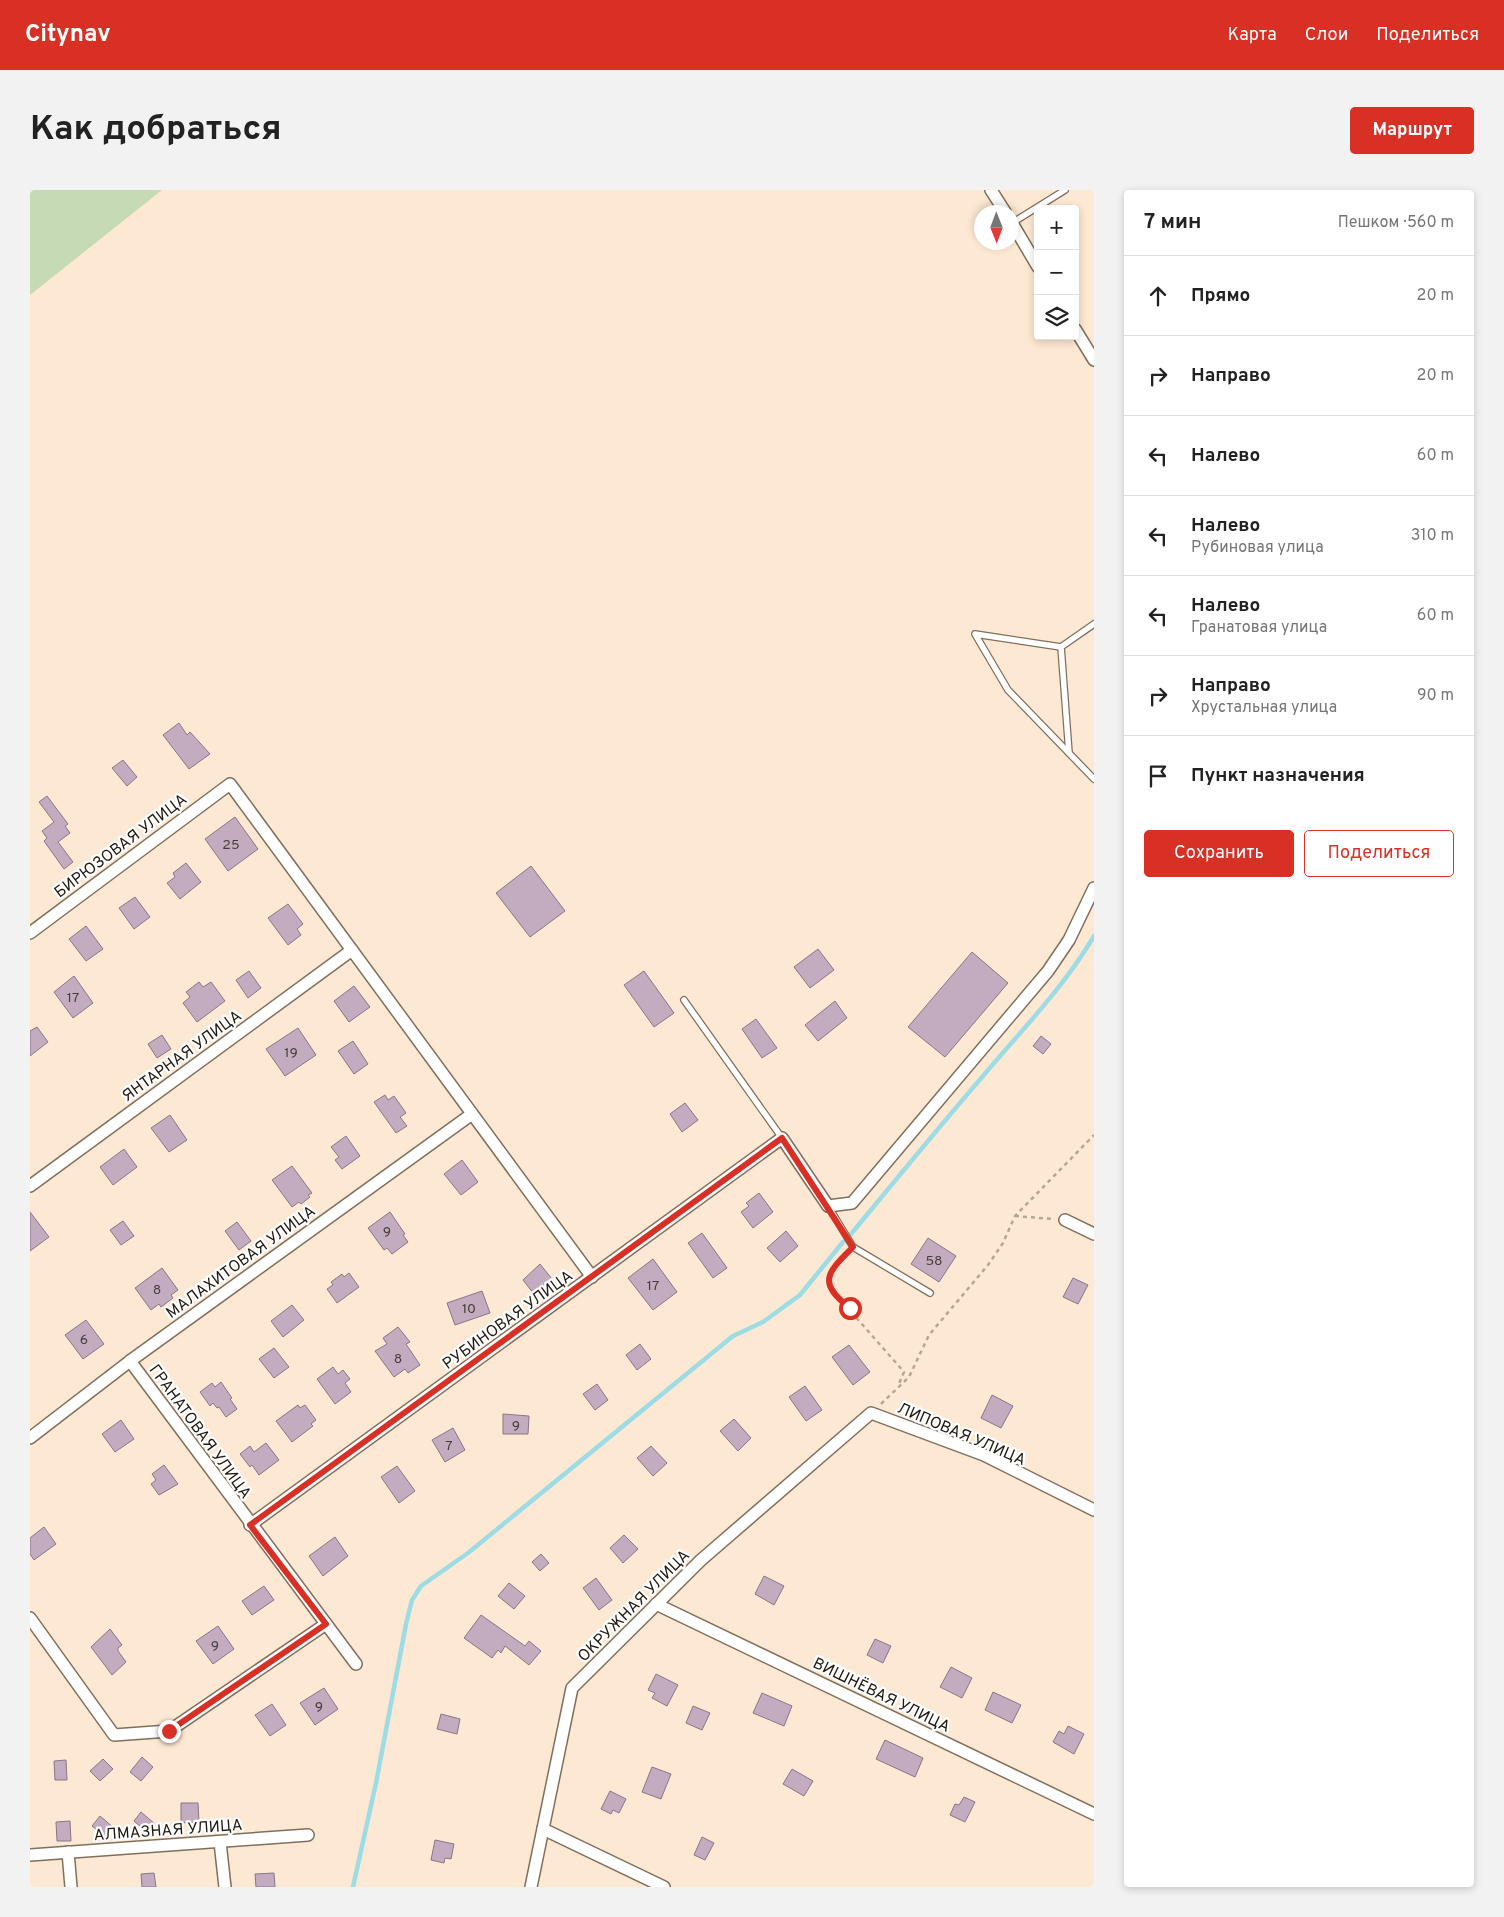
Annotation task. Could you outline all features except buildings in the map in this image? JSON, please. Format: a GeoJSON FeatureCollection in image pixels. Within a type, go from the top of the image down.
{"type":"FeatureCollection","features":[{"type":"Feature","properties":{"kind":"street"},"geometry":{"type":"LineString","coordinates":[[991,190],[1001,205]]}},
{"type":"Feature","properties":{"kind":"street"},"geometry":{"type":"LineString","coordinates":[[1019,235],[1034,260]]}},
{"type":"Feature","properties":{"kind":"street"},"geometry":{"type":"LineString","coordinates":[[1079,336],[1094,360]]}},
{"type":"Feature","properties":{"kind":"street","name":"БИРЮЗОВАЯ УЛИЦА"},"geometry":{"type":"LineString","coordinates":[[30,932],[230,784],[352,950]]}},
{"type":"Feature","properties":{"kind":"street"},"geometry":{"type":"LineString","coordinates":[[782,1138],[828,1206],[852,1204],[1042,978],[1069,940],[1094,888]]}},
{"type":"Feature","properties":{"kind":"street"},"geometry":{"type":"LineString","coordinates":[[352,950],[592,1277]]}},
{"type":"Feature","properties":{"kind":"street","name":"ЯНТАРНАЯ УЛИЦА"},"geometry":{"type":"LineString","coordinates":[[30,1186],[352,950]]}},
{"type":"Feature","properties":{"kind":"street","name":"МАЛАХИТОВАЯ УЛИЦА"},"geometry":{"type":"LineString","coordinates":[[30,1438],[130,1361],[472,1114]]}},
{"type":"Feature","properties":{"kind":"street","name":"РУБИНОВАЯ УЛИЦА"},"geometry":{"type":"LineString","coordinates":[[250,1525],[782,1138]]}},
{"type":"Feature","properties":{"kind":"street"},"geometry":{"type":"LineString","coordinates":[[1065,1220],[1094,1234]]}},
{"type":"Feature","properties":{"kind":"street","name":"ГРАНАТОВАЯ УЛИЦА"},"geometry":{"type":"LineString","coordinates":[[130,1361],[250,1525],[356,1664]]}},
{"type":"Feature","properties":{"kind":"street","name":"ЛИПОВАЯ УЛИЦА"},"geometry":{"type":"LineString","coordinates":[[871,1413],[984,1455],[1094,1510]]}},
{"type":"Feature","properties":{"kind":"street","name":"ОКРУЖНАЯ УЛИЦА"},"geometry":{"type":"LineString","coordinates":[[531,1887],[572,1688],[701,1560],[871,1413]]}},
{"type":"Feature","properties":{"kind":"street","name":"ВИШНЁВАЯ УЛИЦА"},"geometry":{"type":"LineString","coordinates":[[656,1604],[1094,1814]]}},
{"type":"Feature","properties":{"kind":"street"},"geometry":{"type":"LineString","coordinates":[[30,1618],[114,1735],[169,1731],[326,1624]]}},
{"type":"Feature","properties":{"kind":"street"},"geometry":{"type":"LineString","coordinates":[[543,1829],[664,1887]]}},
{"type":"Feature","properties":{"kind":"street","name":"АЛМАЗНАЯ УЛИЦА"},"geometry":{"type":"LineString","coordinates":[[30,1855],[308,1835]]}},
{"type":"Feature","properties":{"kind":"street"},"geometry":{"type":"LineString","coordinates":[[220,1842],[224,1887]]}},
{"type":"Feature","properties":{"kind":"street"},"geometry":{"type":"LineString","coordinates":[[68,1852],[70,1887]]}},
{"type":"Feature","properties":{"kind":"lane"},"geometry":{"type":"LineString","coordinates":[[1019,219],[1065,190]]}},
{"type":"Feature","properties":{"kind":"lane"},"geometry":{"type":"LineString","coordinates":[[1094,624],[1061,646],[975,634],[1008,690],[1094,779]]}},
{"type":"Feature","properties":{"kind":"lane"},"geometry":{"type":"LineString","coordinates":[[1061,646],[1069,753]]}},
{"type":"Feature","properties":{"kind":"lane"},"geometry":{"type":"LineString","coordinates":[[684,1000],[782,1138]]}},
{"type":"Feature","properties":{"kind":"lane"},"geometry":{"type":"LineString","coordinates":[[828,1206],[853,1247],[930,1293]]}},
{"type":"Feature","properties":{"kind":"path"},"geometry":{"type":"LineString","coordinates":[[871,1413],[909,1377],[929,1335],[988,1265],[1003,1242],[1015,1216],[1094,1135]]}},
{"type":"Feature","properties":{"kind":"path"},"geometry":{"type":"LineString","coordinates":[[1015,1216],[1065,1220]]}},
{"type":"Feature","properties":{"kind":"path"},"geometry":{"type":"LineString","coordinates":[[853,1247],[830,1270],[828,1277],[832,1290],[850,1308],[904,1372],[897,1389]]}},
{"type":"Feature","properties":{"kind":"green space"},"geometry":{"type":"Polygon","coordinates":[[[30,190],[162,190],[30,295],[30,190]]]}},
{"type":"Feature","properties":{"kind":"waterway"},"geometry":{"type":"LineString","coordinates":[[851,1234],[1056,991],[1094,936]]}},
{"type":"Feature","properties":{"kind":"waterway"},"geometry":{"type":"LineString","coordinates":[[353,1887],[376,1783],[406,1624],[412,1600],[421,1586],[468,1553],[733,1336],[763,1322],[800,1295],[843,1242]]}},
{"type":"Feature","properties":{"kind":"route"},"geometry":{"type":"LineString","coordinates":[[169,1731],[326,1624],[250,1525],[782,1138],[853,1247],[830,1270],[828,1277],[832,1290],[839,1300],[850,1308]]}}]}
